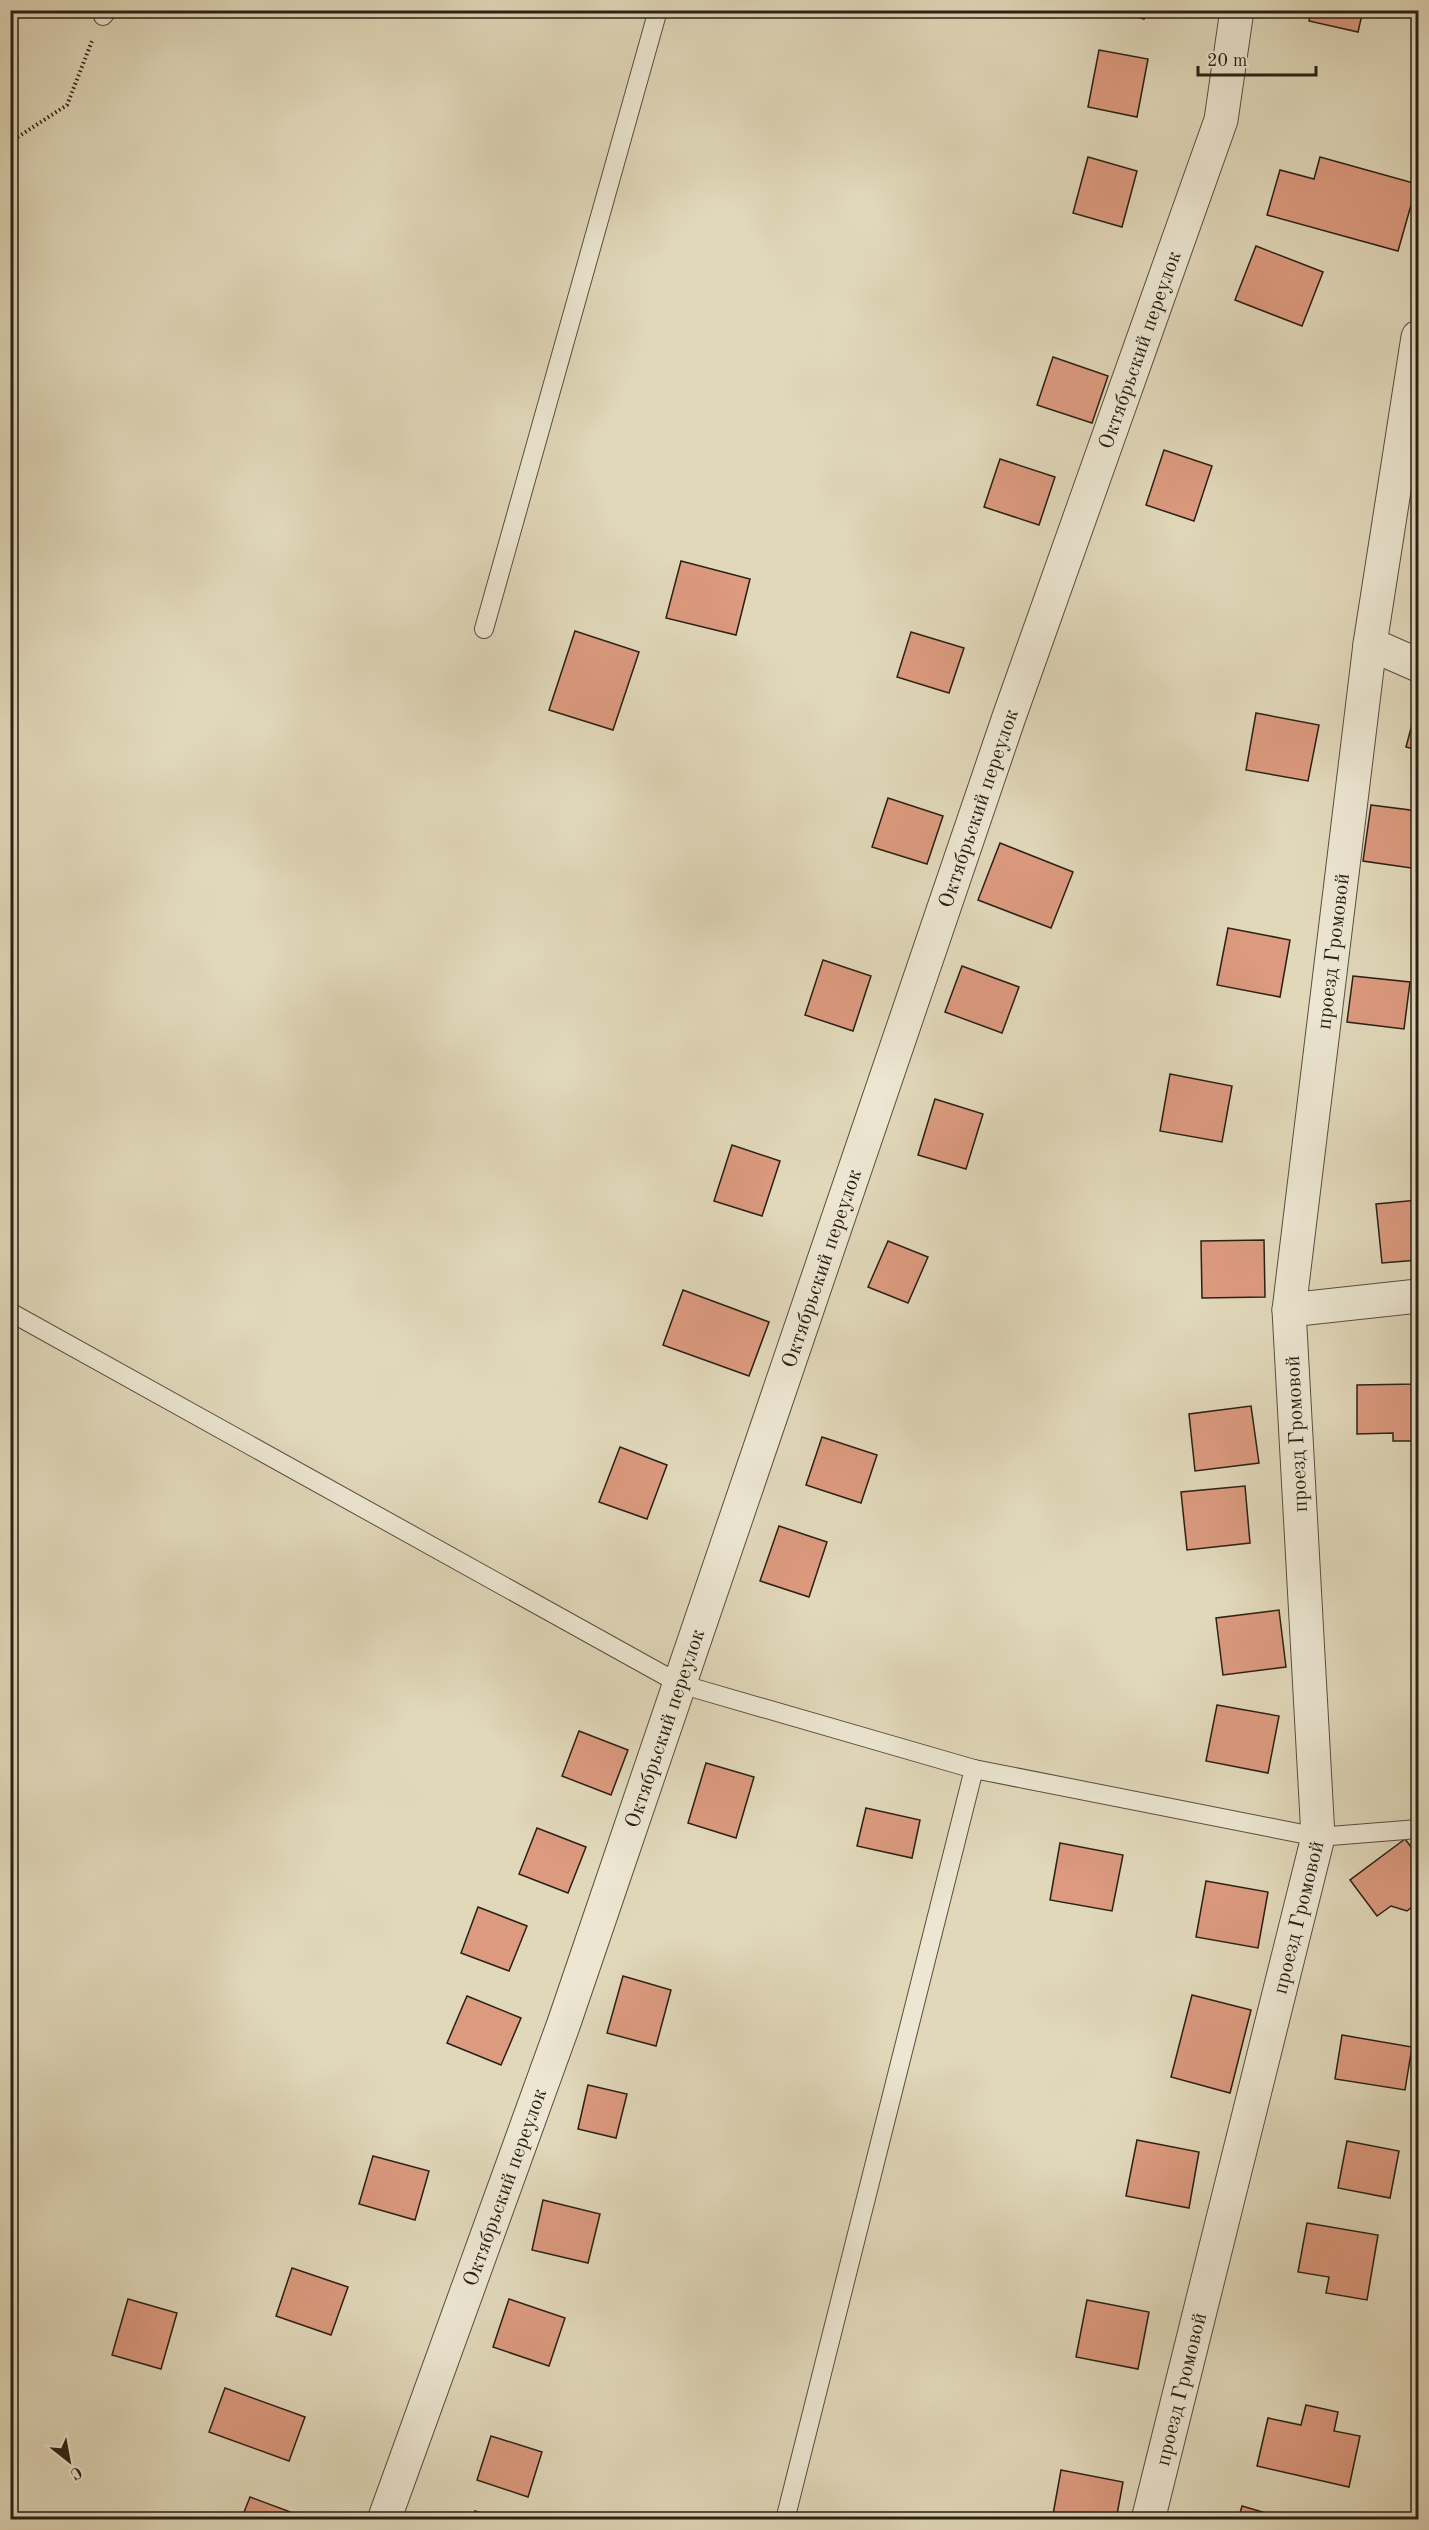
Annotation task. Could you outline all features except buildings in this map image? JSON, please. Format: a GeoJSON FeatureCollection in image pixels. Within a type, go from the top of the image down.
{"type":"FeatureCollection","features":[{"type":"Feature","properties":{"kind":"street","name":"Октябрьский переулок"},"geometry":{"type":"LineString","coordinates":[[384,2520],[564,2023],[1009,717],[1221,120],[1237,10]]}},
{"type":"Feature","properties":{"kind":"street","name":"проезд Громовой"},"geometry":{"type":"LineString","coordinates":[[1148,2520],[1318,1837],[1289,1310],[1370,645],[1419,337]]}},
{"type":"Feature","properties":{"kind":"street"},"geometry":{"type":"LineString","coordinates":[[1370,645],[1419,665]]}},
{"type":"Feature","properties":{"kind":"street"},"geometry":{"type":"LineString","coordinates":[[1289,1310],[1419,1296]]}},
{"type":"Feature","properties":{"kind":"lane"},"geometry":{"type":"LineString","coordinates":[[484,629],[658,10]]}},
{"type":"Feature","properties":{"kind":"lane"},"geometry":{"type":"LineString","coordinates":[[10,1312],[680,1684],[974,1769],[1318,1837],[1419,1829]]}},
{"type":"Feature","properties":{"kind":"lane"},"geometry":{"type":"LineString","coordinates":[[785,2520],[974,1769]]}},
{"type":"Feature","properties":{"kind":"path"},"geometry":{"type":"LineString","coordinates":[[10,142],[67,105],[105,13]]}}]}
